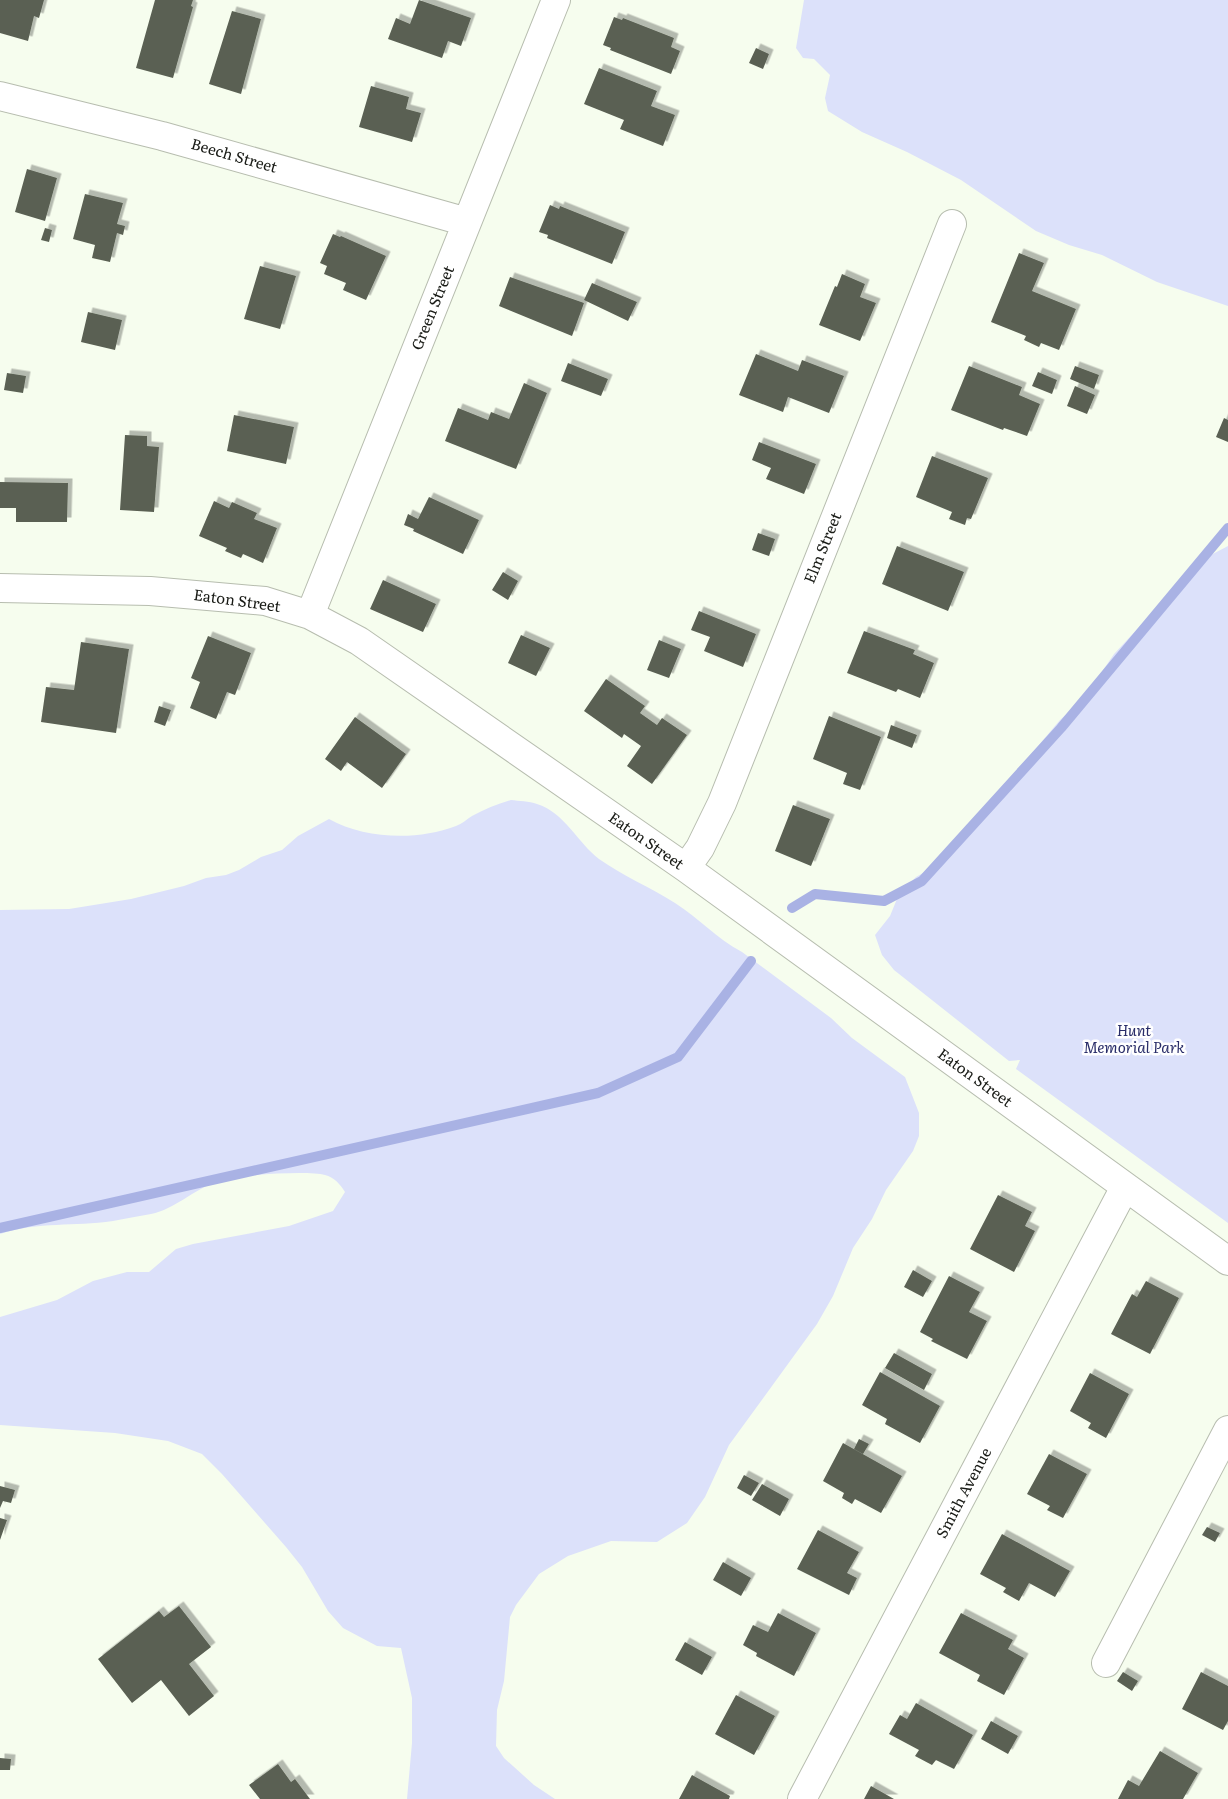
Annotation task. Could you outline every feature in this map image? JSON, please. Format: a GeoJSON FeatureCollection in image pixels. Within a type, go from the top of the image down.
{"type":"FeatureCollection","features":[{"type":"Feature","properties":{"kind":"street","name":"Green Street"},"geometry":{"type":"LineString","coordinates":[[310,615],[556,0]]}},
{"type":"Feature","properties":{"kind":"street","name":"Beech Street"},"geometry":{"type":"LineString","coordinates":[[0,96],[162,136],[467,222]]}},
{"type":"Feature","properties":{"kind":"street","name":"Elm Street"},"geometry":{"type":"LineString","coordinates":[[686,868],[700,848],[722,803],[952,224]]}},
{"type":"Feature","properties":{"kind":"street","name":"Eaton Street"},"geometry":{"type":"LineString","coordinates":[[0,588],[150,591],[264,601],[310,615],[359,641],[686,868],[1228,1261]]}},
{"type":"Feature","properties":{"kind":"street","name":"Smith Avenue"},"geometry":{"type":"LineString","coordinates":[[802,1799],[1125,1187]]}},
{"type":"Feature","properties":{"kind":"street"},"geometry":{"type":"LineString","coordinates":[[1106,1663],[1228,1430]]}},
{"type":"Feature","properties":{"kind":"green space"},"geometry":{"type":"Polygon","coordinates":[[[804,0],[1228,0],[1228,306],[1157,282],[1102,255],[1069,245],[1036,231],[961,180],[907,152],[862,132],[828,111],[825,98],[830,75],[814,59],[803,58],[796,48],[804,0]]]}},
{"type":"Feature","properties":{"kind":"green space","name":"Hunt Memorial Park"},"geometry":{"type":"Polygon","coordinates":[[[1228,546],[1228,1223],[1016,1069],[1020,1060],[1009,1061],[894,970],[882,955],[875,935],[890,916],[899,894],[916,877],[935,866],[963,835],[1060,720],[1084,698],[1114,654],[1192,570],[1209,556],[1228,546]]]}},
{"type":"Feature","properties":{"kind":"green space"},"geometry":{"type":"Polygon","coordinates":[[[511,800],[534,803],[547,808],[563,821],[599,859],[684,909],[724,941],[742,952],[831,1018],[852,1038],[905,1077],[919,1113],[919,1136],[913,1151],[886,1190],[872,1219],[853,1248],[833,1296],[817,1324],[729,1445],[705,1497],[687,1523],[657,1542],[611,1541],[568,1556],[539,1574],[516,1605],[510,1617],[504,1681],[497,1710],[496,1746],[504,1758],[534,1785],[555,1799],[407,1799],[412,1743],[412,1698],[401,1648],[377,1646],[343,1628],[328,1611],[302,1567],[286,1547],[202,1454],[168,1441],[115,1433],[0,1425],[0,1317],[57,1300],[93,1281],[127,1272],[149,1272],[176,1249],[193,1244],[289,1226],[333,1211],[345,1192],[331,1177],[325,1175],[287,1173],[253,1175],[225,1179],[208,1185],[160,1212],[98,1223],[29,1227],[0,1234],[0,910],[69,909],[131,899],[184,886],[206,878],[226,875],[261,857],[282,850],[298,836],[329,819],[359,831],[391,836],[408,836],[441,831],[456,826],[482,811],[511,800]]]}},
{"type":"Feature","properties":{"kind":"building"},"geometry":{"type":"Polygon","coordinates":[[[0,0],[44,0],[39,18],[34,16],[28,41],[0,33],[0,0]]]}},
{"type":"Feature","properties":{"kind":"building"},"geometry":{"type":"Polygon","coordinates":[[[155,0],[193,0],[191,6],[193,7],[173,78],[136,68],[155,0]]]}},
{"type":"Feature","properties":{"kind":"building"},"geometry":{"type":"Polygon","coordinates":[[[419,0],[471,18],[461,46],[448,41],[442,58],[388,39],[396,18],[410,24],[419,0]]]}},
{"type":"Feature","properties":{"kind":"building"},"geometry":{"type":"Polygon","coordinates":[[[232,11],[261,19],[241,94],[209,84],[232,11]]]}},
{"type":"Feature","properties":{"kind":"building"},"geometry":{"type":"Polygon","coordinates":[[[614,17],[622,20],[623,18],[674,38],[671,47],[680,51],[671,74],[610,50],[611,48],[603,45],[614,17]]]}},
{"type":"Feature","properties":{"kind":"building"},"geometry":{"type":"Polygon","coordinates":[[[756,48],[769,54],[763,69],[749,63],[756,48]]]}},
{"type":"Feature","properties":{"kind":"building"},"geometry":{"type":"Polygon","coordinates":[[[599,68],[657,91],[651,106],[675,115],[663,146],[620,129],[624,120],[584,104],[599,68]]]}},
{"type":"Feature","properties":{"kind":"building"},"geometry":{"type":"Polygon","coordinates":[[[371,86],[409,97],[406,109],[421,113],[412,142],[359,127],[371,86]]]}},
{"type":"Feature","properties":{"kind":"building"},"geometry":{"type":"Polygon","coordinates":[[[27,169],[57,178],[45,221],[15,212],[27,169]]]}},
{"type":"Feature","properties":{"kind":"building"},"geometry":{"type":"Polygon","coordinates":[[[85,194],[123,203],[117,224],[125,226],[123,235],[117,233],[110,262],[92,258],[95,245],[73,239],[85,194]]]}},
{"type":"Feature","properties":{"kind":"building"},"geometry":{"type":"Polygon","coordinates":[[[550,205],[559,209],[560,206],[625,232],[612,264],[547,238],[548,235],[539,232],[550,205]]]}},
{"type":"Feature","properties":{"kind":"building"},"geometry":{"type":"Polygon","coordinates":[[[45,228],[52,230],[49,242],[41,240],[45,228]]]}},
{"type":"Feature","properties":{"kind":"building"},"geometry":{"type":"Polygon","coordinates":[[[333,234],[386,256],[366,300],[343,290],[346,283],[324,274],[327,266],[320,263],[333,234]]]}},
{"type":"Feature","properties":{"kind":"building"},"geometry":{"type":"Polygon","coordinates":[[[1019,253],[1044,263],[1032,291],[1076,309],[1059,350],[1041,343],[1039,347],[1024,340],[1026,336],[991,322],[1019,253]]]}},
{"type":"Feature","properties":{"kind":"building"},"geometry":{"type":"Polygon","coordinates":[[[260,266],[296,276],[280,329],[244,319],[260,266]]]}},
{"type":"Feature","properties":{"kind":"building"},"geometry":{"type":"Polygon","coordinates":[[[842,274],[865,284],[860,297],[876,303],[860,341],[819,325],[842,274]]]}},
{"type":"Feature","properties":{"kind":"building"},"geometry":{"type":"Polygon","coordinates":[[[510,277],[584,303],[572,336],[499,306],[510,277]]]}},
{"type":"Feature","properties":{"kind":"building"},"geometry":{"type":"Polygon","coordinates":[[[592,283],[637,302],[628,321],[584,300],[592,283]]]}},
{"type":"Feature","properties":{"kind":"building"},"geometry":{"type":"Polygon","coordinates":[[[88,312],[122,320],[115,350],[81,342],[88,312]]]}},
{"type":"Feature","properties":{"kind":"building"},"geometry":{"type":"Polygon","coordinates":[[[756,354],[798,371],[802,360],[844,376],[829,413],[788,397],[783,412],[739,395],[756,354]]]}},
{"type":"Feature","properties":{"kind":"building"},"geometry":{"type":"Polygon","coordinates":[[[568,363],[608,379],[601,396],[561,381],[568,363]]]}},
{"type":"Feature","properties":{"kind":"building"},"geometry":{"type":"Polygon","coordinates":[[[969,366],[1022,387],[1019,395],[1040,404],[1027,436],[1004,428],[1003,430],[951,410],[969,366]]]}},
{"type":"Feature","properties":{"kind":"building"},"geometry":{"type":"Polygon","coordinates":[[[1075,366],[1099,375],[1094,389],[1070,379],[1075,366]]]}},
{"type":"Feature","properties":{"kind":"building"},"geometry":{"type":"Polygon","coordinates":[[[1038,372],[1057,380],[1052,394],[1032,386],[1038,372]]]}},
{"type":"Feature","properties":{"kind":"building"},"geometry":{"type":"Polygon","coordinates":[[[7,373],[26,376],[23,393],[4,390],[7,373]]]}},
{"type":"Feature","properties":{"kind":"building"},"geometry":{"type":"Polygon","coordinates":[[[524,383],[547,393],[516,469],[445,441],[458,408],[488,420],[491,412],[509,419],[524,383]]]}},
{"type":"Feature","properties":{"kind":"building"},"geometry":{"type":"Polygon","coordinates":[[[1075,386],[1095,395],[1087,414],[1067,406],[1075,386]]]}},
{"type":"Feature","properties":{"kind":"building"},"geometry":{"type":"Polygon","coordinates":[[[234,415],[294,427],[286,464],[227,451],[234,415]]]}},
{"type":"Feature","properties":{"kind":"building"},"geometry":{"type":"Polygon","coordinates":[[[1224,418],[1228,420],[1228,442],[1216,437],[1224,418]]]}},
{"type":"Feature","properties":{"kind":"building"},"geometry":{"type":"Polygon","coordinates":[[[125,435],[147,436],[147,446],[159,447],[154,512],[120,510],[125,435]]]}},
{"type":"Feature","properties":{"kind":"building"},"geometry":{"type":"Polygon","coordinates":[[[759,442],[816,464],[804,494],[766,479],[771,468],[752,460],[759,442]]]}},
{"type":"Feature","properties":{"kind":"building"},"geometry":{"type":"Polygon","coordinates":[[[932,456],[988,478],[971,519],[967,518],[965,525],[949,519],[952,512],[916,497],[932,456]]]}},
{"type":"Feature","properties":{"kind":"building"},"geometry":{"type":"Polygon","coordinates":[[[0,482],[68,483],[67,522],[16,522],[16,508],[0,508],[0,482]]]}},
{"type":"Feature","properties":{"kind":"building"},"geometry":{"type":"Polygon","coordinates":[[[429,497],[479,520],[463,554],[404,525],[408,514],[418,519],[429,497]]]}},
{"type":"Feature","properties":{"kind":"building"},"geometry":{"type":"Polygon","coordinates":[[[214,501],[229,508],[232,502],[257,513],[254,519],[277,528],[263,563],[243,554],[241,558],[225,551],[227,548],[199,536],[214,501]]]}},
{"type":"Feature","properties":{"kind":"building"},"geometry":{"type":"Polygon","coordinates":[[[758,533],[775,539],[769,556],[752,550],[758,533]]]}},
{"type":"Feature","properties":{"kind":"building"},"geometry":{"type":"Polygon","coordinates":[[[897,546],[964,572],[948,611],[882,584],[897,546]]]}},
{"type":"Feature","properties":{"kind":"building"},"geometry":{"type":"Polygon","coordinates":[[[503,572],[518,581],[508,600],[492,590],[503,572]]]}},
{"type":"Feature","properties":{"kind":"building"},"geometry":{"type":"Polygon","coordinates":[[[383,580],[436,604],[423,632],[370,609],[383,580]]]}},
{"type":"Feature","properties":{"kind":"building"},"geometry":{"type":"Polygon","coordinates":[[[699,611],[756,634],[743,667],[704,651],[710,637],[691,630],[699,611]]]}},
{"type":"Feature","properties":{"kind":"building"},"geometry":{"type":"Polygon","coordinates":[[[864,631],[915,650],[913,654],[934,663],[920,698],[898,689],[896,692],[847,673],[864,631]]]}},
{"type":"Feature","properties":{"kind":"building"},"geometry":{"type":"Polygon","coordinates":[[[521,635],[550,648],[536,676],[508,663],[521,635]]]}},
{"type":"Feature","properties":{"kind":"building"},"geometry":{"type":"Polygon","coordinates":[[[208,636],[251,653],[235,695],[227,692],[216,719],[190,708],[200,682],[191,678],[208,636]]]}},
{"type":"Feature","properties":{"kind":"building"},"geometry":{"type":"Polygon","coordinates":[[[659,640],[681,649],[669,678],[647,670],[659,640]]]}},
{"type":"Feature","properties":{"kind":"building"},"geometry":{"type":"Polygon","coordinates":[[[81,642],[129,649],[116,733],[41,722],[46,687],[74,690],[81,642]]]}},
{"type":"Feature","properties":{"kind":"building"},"geometry":{"type":"Polygon","coordinates":[[[606,679],[645,706],[640,713],[657,725],[662,718],[687,735],[652,784],[627,766],[641,746],[624,734],[622,738],[584,711],[606,679]]]}},
{"type":"Feature","properties":{"kind":"building"},"geometry":{"type":"Polygon","coordinates":[[[159,706],[171,710],[165,726],[154,722],[159,706]]]}},
{"type":"Feature","properties":{"kind":"building"},"geometry":{"type":"Polygon","coordinates":[[[829,716],[881,737],[860,790],[843,784],[847,773],[813,759],[829,716]]]}},
{"type":"Feature","properties":{"kind":"building"},"geometry":{"type":"Polygon","coordinates":[[[355,717],[406,754],[382,788],[347,762],[341,771],[325,759],[355,717]]]}},
{"type":"Feature","properties":{"kind":"building"},"geometry":{"type":"Polygon","coordinates":[[[891,725],[917,735],[912,748],[887,738],[891,725]]]}},
{"type":"Feature","properties":{"kind":"building"},"geometry":{"type":"Polygon","coordinates":[[[793,805],[830,819],[811,866],[775,851],[793,805]]]}},
{"type":"Feature","properties":{"kind":"building"},"geometry":{"type":"Polygon","coordinates":[[[998,1195],[1032,1212],[1025,1226],[1035,1231],[1014,1272],[970,1249],[998,1195]]]}},
{"type":"Feature","properties":{"kind":"building"},"geometry":{"type":"Polygon","coordinates":[[[913,1270],[932,1281],[923,1297],[904,1287],[913,1270]]]}},
{"type":"Feature","properties":{"kind":"building"},"geometry":{"type":"Polygon","coordinates":[[[949,1276],[980,1292],[969,1312],[987,1321],[967,1359],[931,1341],[933,1339],[920,1332],[949,1276]]]}},
{"type":"Feature","properties":{"kind":"building"},"geometry":{"type":"Polygon","coordinates":[[[1146,1281],[1179,1298],[1150,1354],[1111,1334],[1132,1294],[1137,1297],[1146,1281]]]}},
{"type":"Feature","properties":{"kind":"building"},"geometry":{"type":"Polygon","coordinates":[[[894,1353],[932,1374],[924,1390],[885,1368],[894,1353]]]}},
{"type":"Feature","properties":{"kind":"building"},"geometry":{"type":"Polygon","coordinates":[[[880,1372],[940,1406],[920,1443],[885,1424],[887,1419],[862,1405],[880,1372]]]}},
{"type":"Feature","properties":{"kind":"building"},"geometry":{"type":"Polygon","coordinates":[[[1090,1373],[1129,1394],[1106,1438],[1088,1428],[1091,1423],[1070,1411],[1090,1373]]]}},
{"type":"Feature","properties":{"kind":"building"},"geometry":{"type":"Polygon","coordinates":[[[859,1439],[869,1444],[863,1454],[854,1449],[859,1439]]]}},
{"type":"Feature","properties":{"kind":"building"},"geometry":{"type":"Polygon","coordinates":[[[843,1443],[902,1476],[881,1513],[855,1499],[852,1504],[842,1498],[844,1493],[823,1481],[843,1443]]]}},
{"type":"Feature","properties":{"kind":"building"},"geometry":{"type":"Polygon","coordinates":[[[1049,1454],[1087,1474],[1063,1518],[1047,1510],[1050,1506],[1027,1494],[1049,1454]]]}},
{"type":"Feature","properties":{"kind":"building"},"geometry":{"type":"Polygon","coordinates":[[[744,1475],[759,1483],[751,1496],[737,1488],[744,1475]]]}},
{"type":"Feature","properties":{"kind":"building"},"geometry":{"type":"Polygon","coordinates":[[[762,1484],[789,1499],[780,1516],[752,1500],[762,1484]]]}},
{"type":"Feature","properties":{"kind":"building"},"geometry":{"type":"Polygon","coordinates":[[[0,1486],[15,1490],[11,1503],[3,1501],[0,1508],[0,1486]]]}},
{"type":"Feature","properties":{"kind":"building"},"geometry":{"type":"Polygon","coordinates":[[[0,1518],[7,1520],[0,1540],[0,1518]]]}},
{"type":"Feature","properties":{"kind":"building"},"geometry":{"type":"Polygon","coordinates":[[[1207,1527],[1220,1533],[1215,1542],[1202,1535],[1207,1527]]]}},
{"type":"Feature","properties":{"kind":"building"},"geometry":{"type":"Polygon","coordinates":[[[818,1530],[859,1552],[847,1573],[857,1578],[849,1595],[797,1569],[818,1530]]]}},
{"type":"Feature","properties":{"kind":"building"},"geometry":{"type":"Polygon","coordinates":[[[1002,1534],[1070,1571],[1055,1597],[1029,1583],[1019,1601],[1003,1592],[1006,1588],[980,1574],[1002,1534]]]}},
{"type":"Feature","properties":{"kind":"building"},"geometry":{"type":"Polygon","coordinates":[[[723,1562],[751,1578],[741,1596],[713,1580],[723,1562]]]}},
{"type":"Feature","properties":{"kind":"building"},"geometry":{"type":"Polygon","coordinates":[[[179,1606],[211,1647],[189,1664],[214,1696],[189,1716],[161,1680],[132,1703],[98,1659],[159,1611],[164,1617],[179,1606]]]}},
{"type":"Feature","properties":{"kind":"building"},"geometry":{"type":"Polygon","coordinates":[[[778,1613],[816,1633],[794,1676],[756,1656],[757,1653],[743,1645],[753,1625],[768,1632],[778,1613]]]}},
{"type":"Feature","properties":{"kind":"building"},"geometry":{"type":"Polygon","coordinates":[[[961,1613],[1013,1640],[1008,1649],[1024,1658],[1004,1695],[977,1681],[980,1675],[939,1653],[961,1613]]]}},
{"type":"Feature","properties":{"kind":"building"},"geometry":{"type":"Polygon","coordinates":[[[685,1642],[712,1657],[702,1675],[675,1660],[685,1642]]]}},
{"type":"Feature","properties":{"kind":"building"},"geometry":{"type":"Polygon","coordinates":[[[1123,1672],[1138,1681],[1132,1691],[1117,1681],[1123,1672]]]}},
{"type":"Feature","properties":{"kind":"building"},"geometry":{"type":"Polygon","coordinates":[[[1201,1672],[1228,1686],[1228,1721],[1223,1730],[1182,1709],[1201,1672]]]}},
{"type":"Feature","properties":{"kind":"building"},"geometry":{"type":"Polygon","coordinates":[[[736,1695],[775,1716],[754,1755],[715,1734],[736,1695]]]}},
{"type":"Feature","properties":{"kind":"building"},"geometry":{"type":"Polygon","coordinates":[[[916,1703],[973,1735],[954,1769],[936,1760],[932,1765],[915,1756],[919,1750],[889,1734],[900,1715],[907,1719],[916,1703]]]}},
{"type":"Feature","properties":{"kind":"building"},"geometry":{"type":"Polygon","coordinates":[[[991,1721],[1018,1736],[1008,1754],[981,1739],[991,1721]]]}},
{"type":"Feature","properties":{"kind":"building"},"geometry":{"type":"Polygon","coordinates":[[[1160,1751],[1198,1773],[1183,1799],[1118,1799],[1128,1780],[1139,1786],[1160,1751]]]}},
{"type":"Feature","properties":{"kind":"building"},"geometry":{"type":"Polygon","coordinates":[[[0,1758],[11,1759],[10,1770],[0,1770],[0,1758]]]}},
{"type":"Feature","properties":{"kind":"building"},"geometry":{"type":"Polygon","coordinates":[[[278,1764],[291,1782],[295,1779],[310,1799],[260,1799],[249,1785],[278,1764]]]}},
{"type":"Feature","properties":{"kind":"building"},"geometry":{"type":"Polygon","coordinates":[[[692,1775],[730,1796],[729,1799],[679,1799],[692,1775]]]}},
{"type":"Feature","properties":{"kind":"building"},"geometry":{"type":"Polygon","coordinates":[[[871,1786],[894,1799],[864,1799],[871,1786]]]}},
{"type":"Feature","properties":{"kind":"waterway"},"geometry":{"type":"LineString","coordinates":[[792,908],[815,894],[884,901],[922,881],[1061,728],[1228,528]]}},
{"type":"Feature","properties":{"kind":"waterway"},"geometry":{"type":"LineString","coordinates":[[0,1228],[598,1093],[678,1057],[751,961]]}}]}
